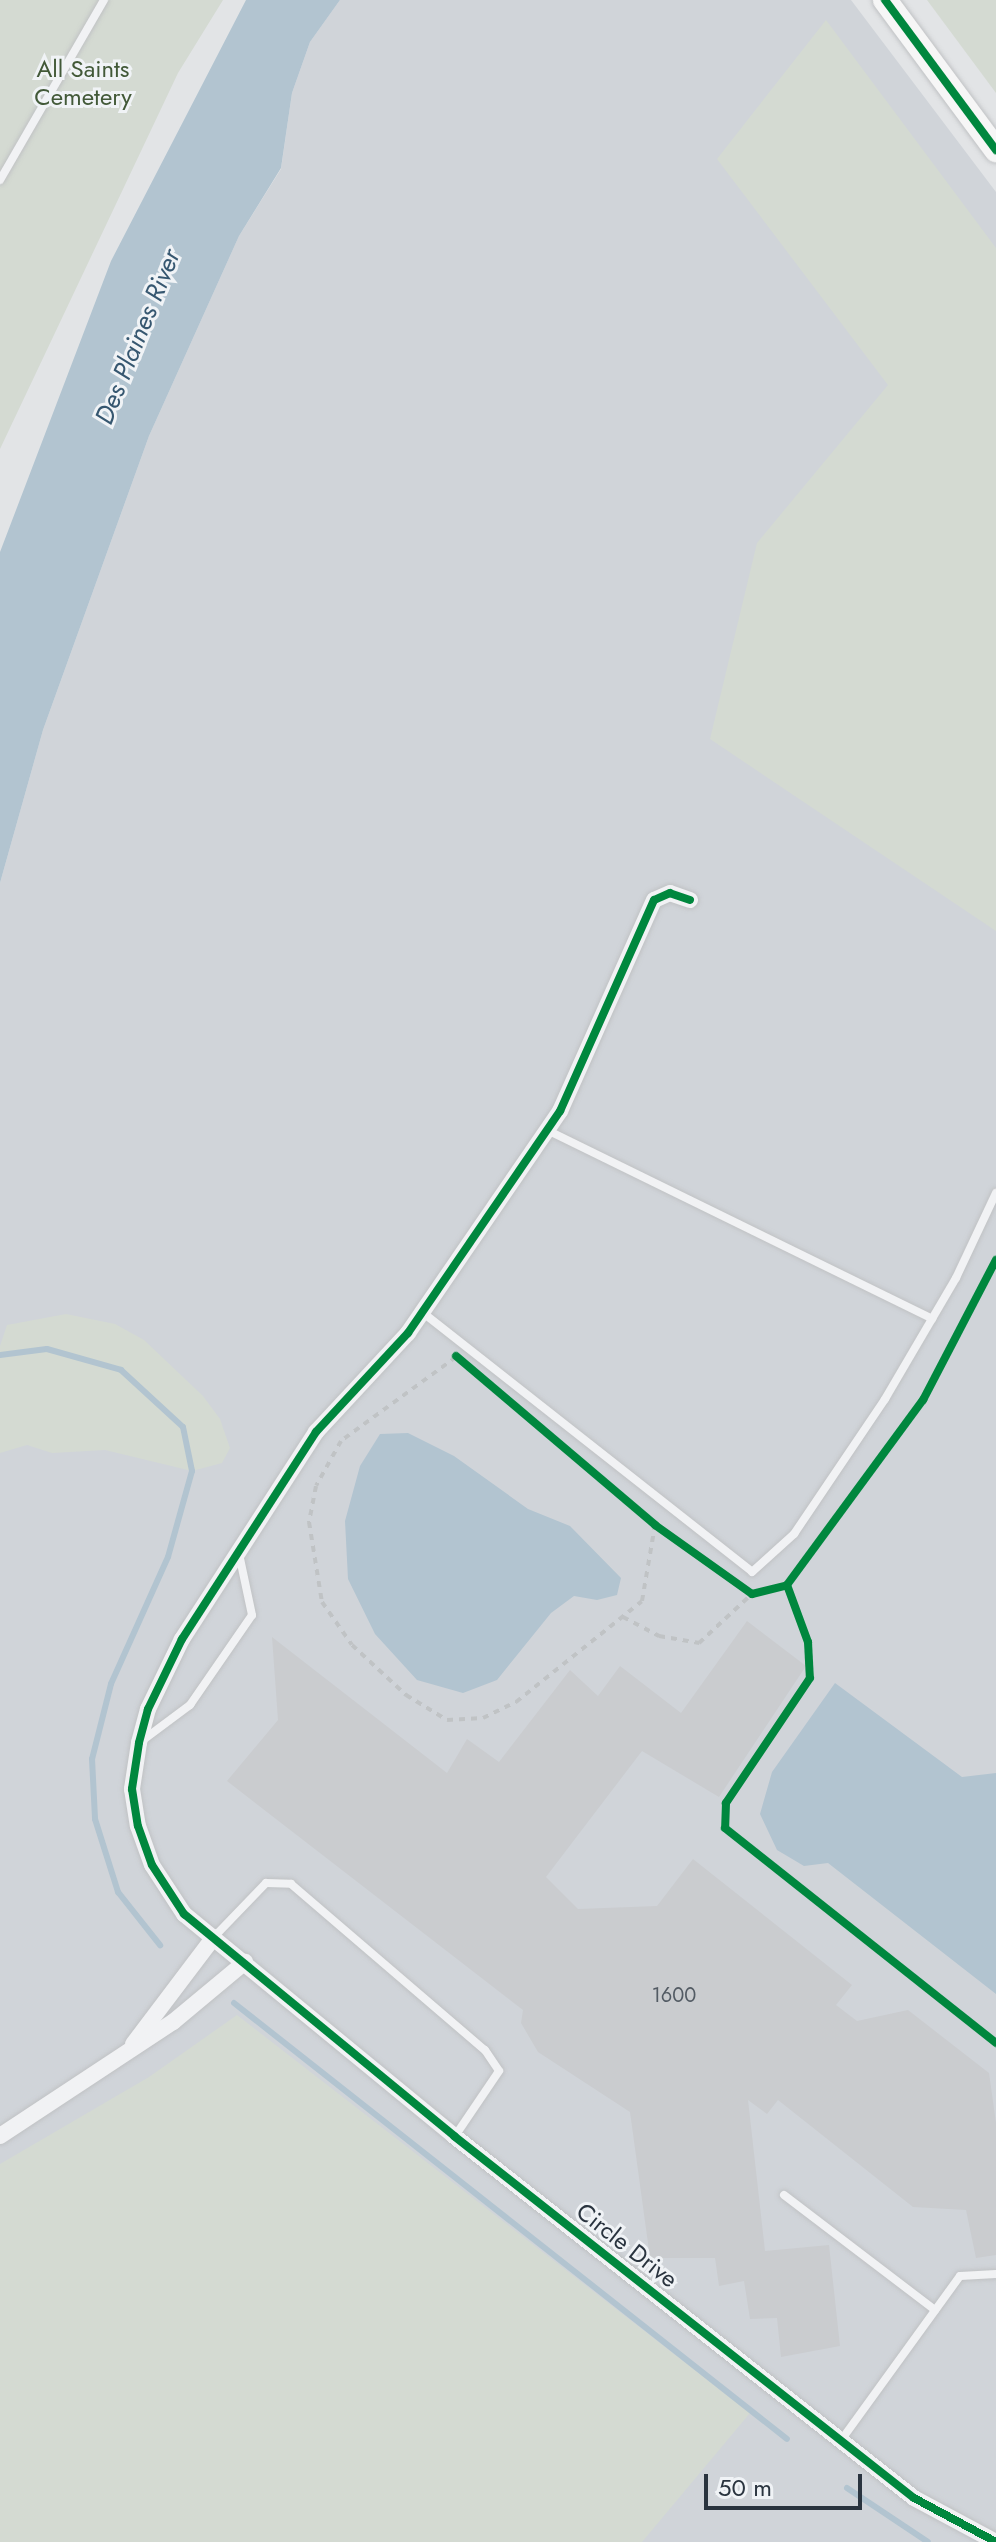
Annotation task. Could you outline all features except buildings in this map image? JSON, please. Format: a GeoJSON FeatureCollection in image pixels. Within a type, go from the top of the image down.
{"type":"FeatureCollection","features":[{"type":"Feature","properties":{"kind":"main road"},"geometry":{"type":"LineString","coordinates":[[885,0],[996,150]]}},
{"type":"Feature","properties":{"kind":"street","name":"Circle Drive"},"geometry":{"type":"LineString","coordinates":[[690,900],[670,893],[654,900],[547,1130],[422,1312],[316,1432],[182,1639],[148,1709],[132,1789],[147,1852],[184,1914],[454,2136],[914,2498],[996,2542]]}},
{"type":"Feature","properties":{"kind":"street"},"geometry":{"type":"LineString","coordinates":[[131,2047],[214,1937]]}},
{"type":"Feature","properties":{"kind":"street"},"geometry":{"type":"LineString","coordinates":[[0,2136],[173,2022],[245,1962]]}},
{"type":"Feature","properties":{"kind":"lane"},"geometry":{"type":"LineString","coordinates":[[0,180],[104,0]]}},
{"type":"Feature","properties":{"kind":"lane"},"geometry":{"type":"LineString","coordinates":[[547,1130],[932,1319]]}},
{"type":"Feature","properties":{"kind":"lane"},"geometry":{"type":"LineString","coordinates":[[422,1312],[752,1572],[794,1534],[932,1319],[996,1193]]}},
{"type":"Feature","properties":{"kind":"lane"},"geometry":{"type":"LineString","coordinates":[[139,1743],[190,1705],[252,1615],[239,1554]]}},
{"type":"Feature","properties":{"kind":"lane"},"geometry":{"type":"LineString","coordinates":[[214,1937],[266,1883],[291,1884],[485,2050],[499,2071],[454,2136]]}},
{"type":"Feature","properties":{"kind":"lane"},"geometry":{"type":"LineString","coordinates":[[784,2195],[935,2310]]}},
{"type":"Feature","properties":{"kind":"lane"},"geometry":{"type":"LineString","coordinates":[[842,2439],[960,2276],[996,2274]]}},
{"type":"Feature","properties":{"kind":"path"},"geometry":{"type":"LineString","coordinates":[[467,1348],[341,1441],[316,1486],[310,1534],[322,1602],[352,1645],[406,1695],[447,1720],[483,1718],[516,1702],[642,1601],[655,1525]]}},
{"type":"Feature","properties":{"kind":"path"},"geometry":{"type":"LineString","coordinates":[[456,1356],[468,1366]]}},
{"type":"Feature","properties":{"kind":"path"},"geometry":{"type":"LineString","coordinates":[[643,1515],[667,1533]]}},
{"type":"Feature","properties":{"kind":"path"},"geometry":{"type":"LineString","coordinates":[[740,1586],[752,1594]]}},
{"type":"Feature","properties":{"kind":"path"},"geometry":{"type":"LineString","coordinates":[[622,1616],[659,1636],[699,1643],[752,1594],[764,1591]]}},
{"type":"Feature","properties":{"kind":"shaded area"},"geometry":{"type":"Polygon","coordinates":[[[340,0],[851,0],[996,192],[996,2542],[0,2542],[0,883],[43,730],[149,436],[239,236],[281,169],[292,93],[310,42],[340,0]]]}},
{"type":"Feature","properties":{"kind":"green space","name":"All Saints Cemetery"},"geometry":{"type":"Polygon","coordinates":[[[0,0],[223,0],[178,73],[0,449],[0,0]]]}},
{"type":"Feature","properties":{"kind":"green space"},"geometry":{"type":"Polygon","coordinates":[[[927,0],[996,0],[996,93],[927,0]]]}},
{"type":"Feature","properties":{"kind":"green space"},"geometry":{"type":"Polygon","coordinates":[[[826,20],[996,248],[996,931],[710,739],[757,543],[888,385],[717,159],[826,20]]]}},
{"type":"Feature","properties":{"kind":"green space"},"geometry":{"type":"Polygon","coordinates":[[[66,1314],[115,1324],[144,1340],[203,1396],[220,1419],[230,1448],[222,1463],[192,1471],[105,1450],[52,1453],[27,1445],[0,1453],[0,1346],[7,1325],[66,1314]]]}},
{"type":"Feature","properties":{"kind":"green space"},"geometry":{"type":"Polygon","coordinates":[[[237,2015],[750,2413],[642,2542],[0,2542],[0,2164],[149,2077],[237,2015]]]}},
{"type":"Feature","properties":{"kind":"water","name":"Des Plaines River"},"geometry":{"type":"Polygon","coordinates":[[[246,0],[340,0],[310,42],[292,93],[281,168],[239,236],[149,436],[43,730],[0,883],[0,552],[111,261],[246,0]]]}},
{"type":"Feature","properties":{"kind":"water"},"geometry":{"type":"Polygon","coordinates":[[[408,1433],[454,1456],[528,1509],[570,1526],[621,1578],[617,1595],[597,1600],[574,1596],[551,1613],[497,1680],[463,1693],[417,1680],[375,1634],[348,1579],[345,1521],[360,1466],[380,1434],[408,1433]]]}},
{"type":"Feature","properties":{"kind":"water"},"geometry":{"type":"Polygon","coordinates":[[[835,1683],[962,1777],[996,1773],[996,1994],[828,1863],[804,1866],[777,1850],[760,1814],[772,1772],[835,1683]]]}},
{"type":"Feature","properties":{"kind":"waterway"},"geometry":{"type":"LineString","coordinates":[[0,1355],[47,1349],[121,1370],[183,1427],[192,1471],[168,1557],[111,1684],[92,1759],[95,1819],[118,1892],[160,1945]]}},
{"type":"Feature","properties":{"kind":"waterway"},"geometry":{"type":"LineString","coordinates":[[234,2003],[787,2439]]}},
{"type":"Feature","properties":{"kind":"waterway"},"geometry":{"type":"LineString","coordinates":[[847,2488],[928,2542]]}},
{"type":"Feature","properties":{"kind":"cycle path"},"geometry":{"type":"LineString","coordinates":[[885,0],[996,150]]}},
{"type":"Feature","properties":{"kind":"cycle path"},"geometry":{"type":"LineString","coordinates":[[690,900],[670,893],[654,900],[560,1111],[408,1333],[316,1432],[182,1639],[148,1709],[139,1743],[132,1789],[138,1826],[152,1865],[184,1914],[454,2136],[914,2498],[996,2542]]}},
{"type":"Feature","properties":{"kind":"cycle path"},"geometry":{"type":"LineString","coordinates":[[787,1585],[923,1400],[996,1260]]}},
{"type":"Feature","properties":{"kind":"cycle path"},"geometry":{"type":"LineString","coordinates":[[456,1356],[655,1525],[752,1594],[787,1585],[808,1642],[810,1678],[726,1803],[725,1828],[996,2043]]}}]}
